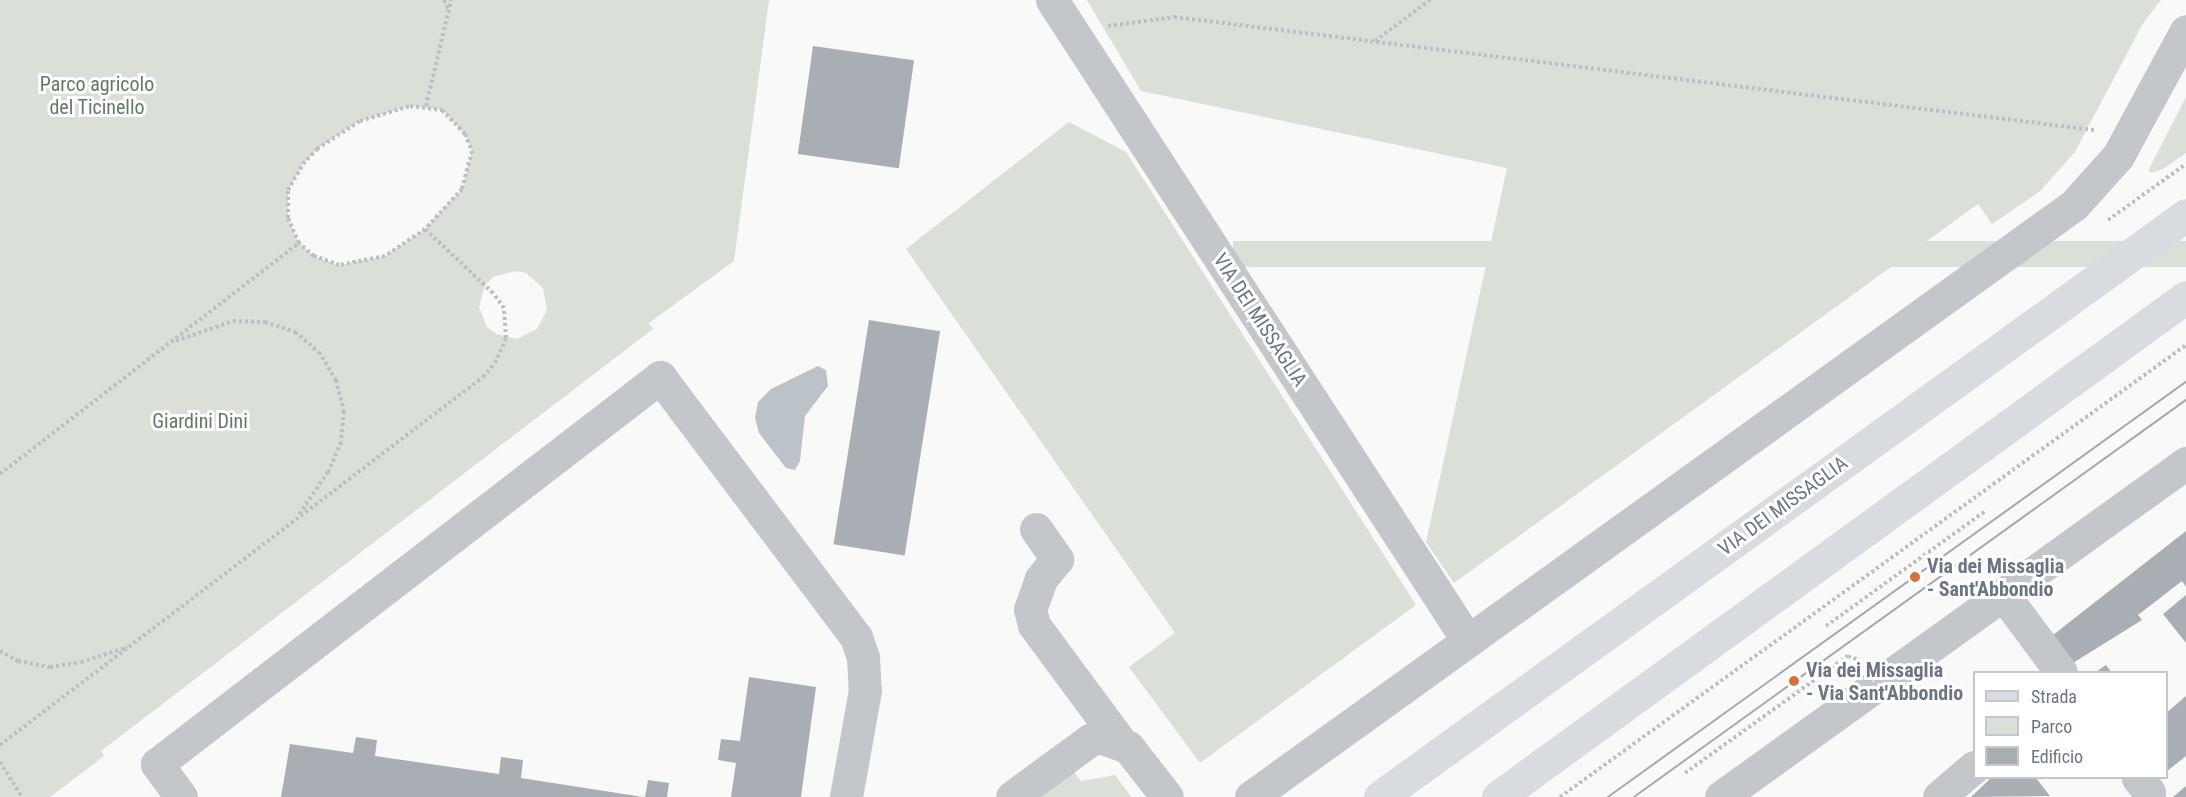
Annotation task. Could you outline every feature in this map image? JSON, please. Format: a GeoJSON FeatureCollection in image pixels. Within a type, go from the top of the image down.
{"type":"FeatureCollection","features":[{"type":"Feature","properties":{"kind":"main road","name":"VIA DEI MISSAGLIA"},"geometry":{"type":"LineString","coordinates":[[1380,797],[2186,215]]}},
{"type":"Feature","properties":{"kind":"main road"},"geometry":{"type":"LineString","coordinates":[[1498,797],[2186,297]]}},
{"type":"Feature","properties":{"kind":"street","name":"VIA DEI MISSAGLIA"},"geometry":{"type":"LineString","coordinates":[[1052,0],[1468,640]]}},
{"type":"Feature","properties":{"kind":"street"},"geometry":{"type":"LineString","coordinates":[[1251,797],[2074,205],[2106,173],[2131,135],[2186,31]]}},
{"type":"Feature","properties":{"kind":"street"},"geometry":{"type":"LineString","coordinates":[[181,797],[157,764],[660,376],[856,637],[863,657],[865,690],[846,797]]}},
{"type":"Feature","properties":{"kind":"street"},"geometry":{"type":"LineString","coordinates":[[1721,797],[2186,463]]}},
{"type":"Feature","properties":{"kind":"street"},"geometry":{"type":"LineString","coordinates":[[1036,529],[1057,559],[1041,579],[1030,609],[1034,626],[1119,740],[1138,757],[1167,797]]}},
{"type":"Feature","properties":{"kind":"street"},"geometry":{"type":"LineString","coordinates":[[2003,594],[2060,671]]}},
{"type":"Feature","properties":{"kind":"street"},"geometry":{"type":"LineString","coordinates":[[1012,797],[1090,741],[1100,737],[1119,740]]}},
{"type":"Feature","properties":{"kind":"street"},"geometry":{"type":"LineString","coordinates":[[1939,797],[1973,768]]}},
{"type":"Feature","properties":{"kind":"path"},"geometry":{"type":"LineString","coordinates":[[444,0],[448,10]]}},
{"type":"Feature","properties":{"kind":"path"},"geometry":{"type":"LineString","coordinates":[[426,106],[451,0]]}},
{"type":"Feature","properties":{"kind":"path"},"geometry":{"type":"LineString","coordinates":[[1375,41],[1430,0]]}},
{"type":"Feature","properties":{"kind":"path"},"geometry":{"type":"LineString","coordinates":[[1076,36],[1103,27],[1174,17],[2131,135]]}},
{"type":"Feature","properties":{"kind":"path"},"geometry":{"type":"LineString","coordinates":[[426,106],[442,110],[455,120],[472,151],[462,189],[425,229],[398,250],[356,264],[325,261],[299,243],[292,231],[286,204],[288,190],[303,164],[317,149],[360,121],[397,108],[426,106]]}},
{"type":"Feature","properties":{"kind":"path"},"geometry":{"type":"LineString","coordinates":[[2105,222],[2186,164]]}},
{"type":"Feature","properties":{"kind":"path"},"geometry":{"type":"LineString","coordinates":[[0,745],[483,377],[504,351],[508,326],[498,300],[425,229]]}},
{"type":"Feature","properties":{"kind":"path"},"geometry":{"type":"LineString","coordinates":[[0,474],[299,243]]}},
{"type":"Feature","properties":{"kind":"path"},"geometry":{"type":"LineString","coordinates":[[170,343],[232,321],[265,322],[295,332],[319,352],[336,380],[344,411],[341,442],[328,472],[295,521]]}},
{"type":"Feature","properties":{"kind":"path"},"geometry":{"type":"LineString","coordinates":[[1560,797],[2186,345]]}},
{"type":"Feature","properties":{"kind":"path"},"geometry":{"type":"LineString","coordinates":[[1826,626],[1987,510]]}},
{"type":"Feature","properties":{"kind":"path"},"geometry":{"type":"LineString","coordinates":[[0,651],[18,661],[50,667],[81,662],[131,645]]}},
{"type":"Feature","properties":{"kind":"path"},"geometry":{"type":"LineString","coordinates":[[1686,773],[1848,656],[1856,659]]}},
{"type":"Feature","properties":{"kind":"path"},"geometry":{"type":"LineString","coordinates":[[0,762],[22,797]]}},
{"type":"Feature","properties":{"kind":"green space","name":"Giardini Dini"},"geometry":{"type":"Polygon","coordinates":[[[0,0],[769,0],[734,261],[649,323],[653,329],[101,751],[104,756],[50,797],[0,797],[0,0]],[[410,106],[360,121],[317,149],[303,164],[288,190],[288,218],[299,243],[314,256],[339,265],[385,256],[425,229],[462,189],[472,151],[465,134],[442,110],[410,106]],[[515,271],[493,277],[485,285],[479,307],[487,327],[496,334],[517,339],[537,329],[547,310],[543,288],[526,273],[515,271]]]}},
{"type":"Feature","properties":{"kind":"green space"},"geometry":{"type":"Polygon","coordinates":[[[1087,0],[2161,0],[2142,25],[2075,152],[2040,191],[1992,224],[1978,204],[1454,583],[1426,542],[1507,168],[1141,91],[1087,0]]]}},
{"type":"Feature","properties":{"kind":"green space"},"geometry":{"type":"Polygon","coordinates":[[[2186,97],[2186,153],[2163,169],[2150,173],[2149,169],[2186,97]]]}},
{"type":"Feature","properties":{"kind":"green space"},"geometry":{"type":"Polygon","coordinates":[[[1069,122],[1126,152],[1416,605],[1200,763],[1129,667],[1175,633],[906,249],[1069,122]]]}},
{"type":"Feature","properties":{"kind":"green space"},"geometry":{"type":"Polygon","coordinates":[[[1233,241],[2186,241],[2186,267],[1233,267],[1233,241]]]}},
{"type":"Feature","properties":{"kind":"green space"},"geometry":{"type":"Polygon","coordinates":[[[1074,772],[1081,781],[1115,775],[1131,797],[1040,797],[1074,772]]]}},
{"type":"Feature","properties":{"kind":"shaded area"},"geometry":{"type":"Polygon","coordinates":[[[818,366],[826,370],[828,386],[805,416],[800,461],[795,470],[786,468],[759,433],[755,418],[758,402],[771,389],[818,366]]]}},
{"type":"Feature","properties":{"kind":"building"},"geometry":{"type":"Polygon","coordinates":[[[813,46],[914,60],[899,168],[798,154],[813,46]]]}},
{"type":"Feature","properties":{"kind":"building"},"geometry":{"type":"Polygon","coordinates":[[[869,320],[940,331],[905,555],[833,544],[869,320]]]}},
{"type":"Feature","properties":{"kind":"building"},"geometry":{"type":"Polygon","coordinates":[[[2186,531],[2186,587],[2182,581],[2138,615],[2142,620],[2073,663],[2053,635],[2186,531]]]}},
{"type":"Feature","properties":{"kind":"building"},"geometry":{"type":"Polygon","coordinates":[[[2186,595],[2186,643],[2163,614],[2186,595]]]}},
{"type":"Feature","properties":{"kind":"building"},"geometry":{"type":"Polygon","coordinates":[[[2106,665],[2110,671],[2097,671],[2106,665]]]}},
{"type":"Feature","properties":{"kind":"building"},"geometry":{"type":"Polygon","coordinates":[[[749,677],[816,687],[801,797],[731,797],[736,763],[718,760],[721,739],[740,741],[749,677]]]}},
{"type":"Feature","properties":{"kind":"building"},"geometry":{"type":"Polygon","coordinates":[[[2186,696],[2186,756],[2168,770],[2168,711],[2186,696]]]}},
{"type":"Feature","properties":{"kind":"building"},"geometry":{"type":"Polygon","coordinates":[[[356,737],[377,740],[375,756],[499,774],[501,757],[523,760],[521,778],[643,797],[281,797],[290,744],[353,753],[356,737]]]}},
{"type":"Feature","properties":{"kind":"building"},"geometry":{"type":"Polygon","coordinates":[[[1990,779],[2037,779],[2050,796],[1971,797],[1990,779]]]}},
{"type":"Feature","properties":{"kind":"building"},"geometry":{"type":"Polygon","coordinates":[[[648,780],[669,783],[667,797],[645,797],[648,780]]]}},
{"type":"Feature","properties":{"kind":"building"},"geometry":{"type":"Polygon","coordinates":[[[2186,786],[2186,797],[2173,797],[2186,786]]]}},
{"type":"Feature","properties":{"kind":"tram line"},"geometry":{"type":"LineString","coordinates":[[1608,797],[2186,382]]}},
{"type":"Feature","properties":{"kind":"tram line"},"geometry":{"type":"LineString","coordinates":[[1634,797],[2186,400]]}},
{"type":"Feature","properties":{"kind":"place","name":"Via dei Missaglia - Sant'Abbondio"},"geometry":{"type":"Point","coordinates":[1915,577]}},
{"type":"Feature","properties":{"kind":"place","name":"Via dei Missaglia - Via Sant'Abbondio"},"geometry":{"type":"Point","coordinates":[1794,681]}},
{"type":"Feature","properties":{"kind":"park label","name":"Parco agricolo del Ticinello"},"geometry":{"type":"Point","coordinates":[97,96]}}]}
